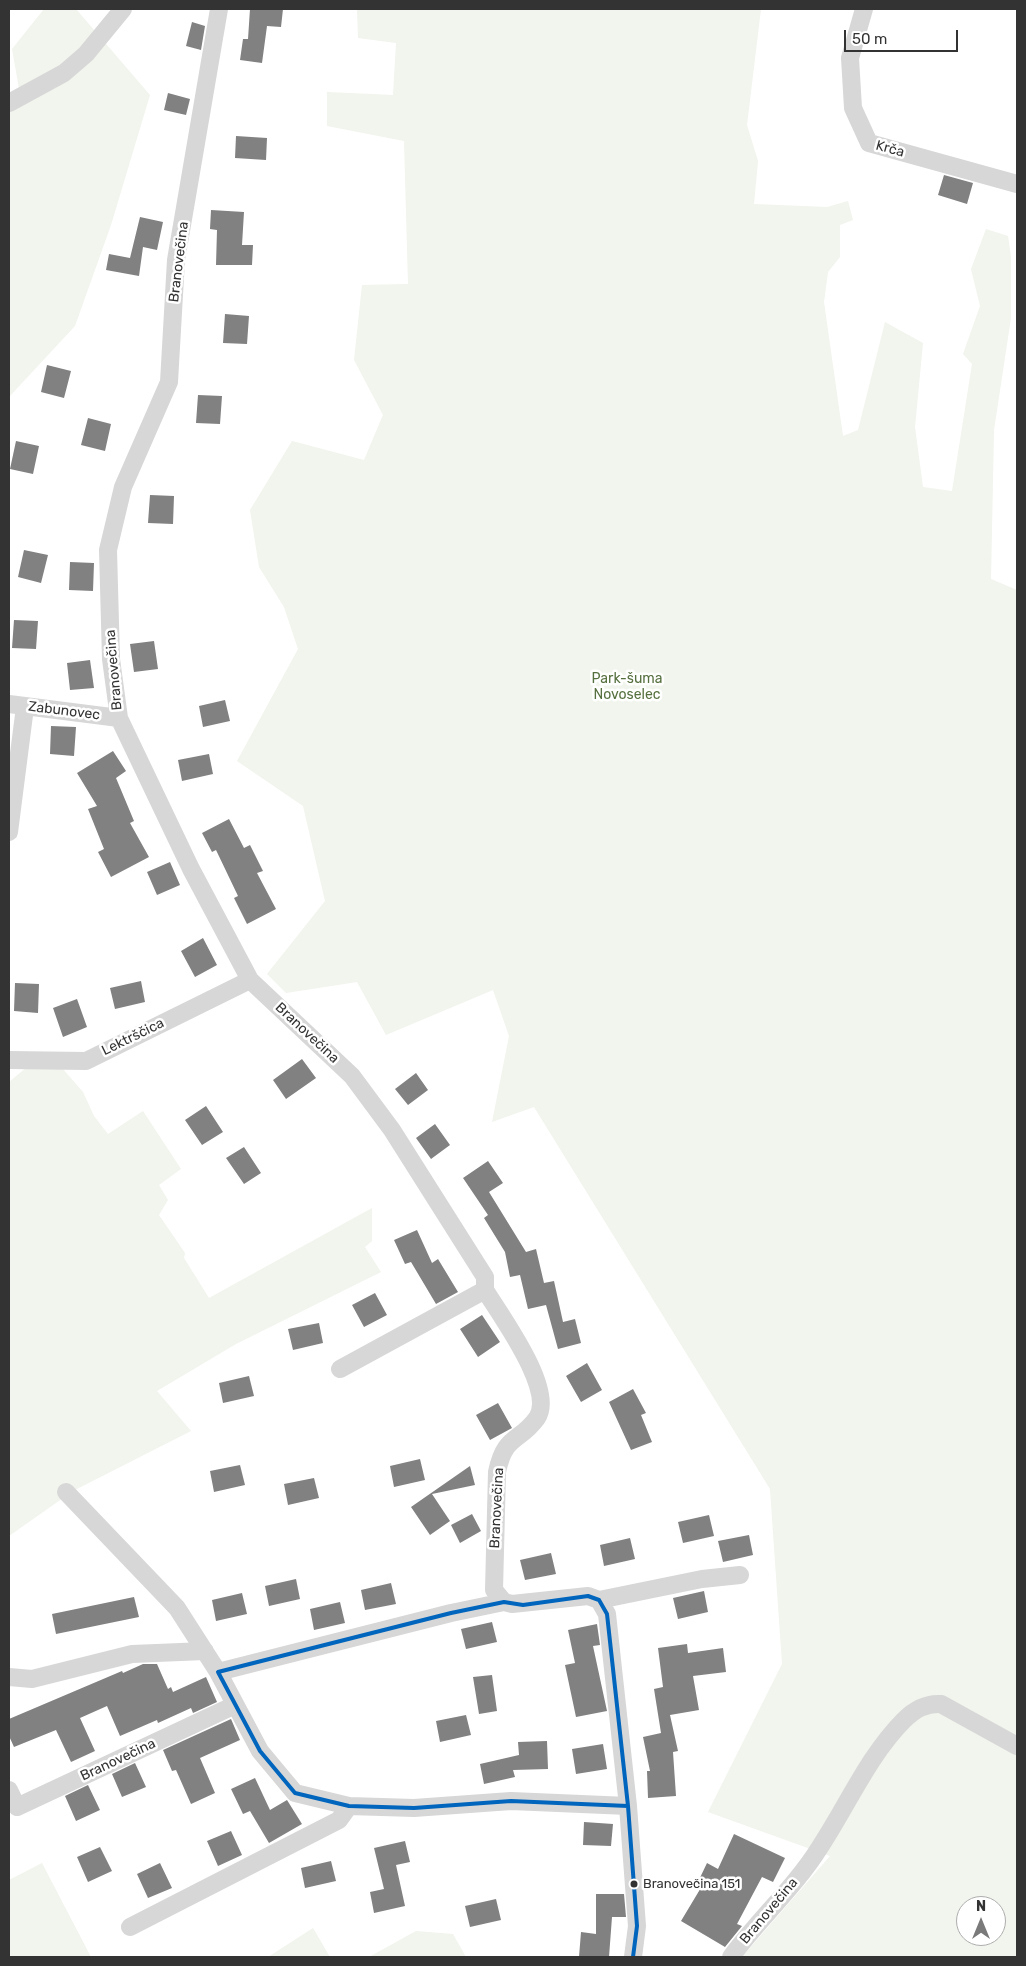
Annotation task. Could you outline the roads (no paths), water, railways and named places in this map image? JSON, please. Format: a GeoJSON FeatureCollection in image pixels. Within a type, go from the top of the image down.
{"type":"FeatureCollection","features":[{"type":"Feature","properties":{"kind":"street"},"geometry":{"type":"LineString","coordinates":[[9,102],[64,73],[86,54],[123,9]]}},
{"type":"Feature","properties":{"kind":"street","name":"Branovečina"},"geometry":{"type":"LineString","coordinates":[[219,9],[176,260],[168,382],[123,488],[108,550],[111,659],[119,718],[191,869],[250,980],[352,1076],[392,1130],[485,1277],[485,1290],[530,1364],[539,1386],[541,1402],[538,1416],[528,1428],[512,1440],[501,1454],[497,1472],[494,1585],[497,1596],[504,1602]]}},
{"type":"Feature","properties":{"kind":"street","name":"Krča"},"geometry":{"type":"LineString","coordinates":[[864,9],[850,58],[853,108],[869,143],[1017,184]]}},
{"type":"Feature","properties":{"kind":"street"},"geometry":{"type":"LineString","coordinates":[[9,832],[17,705]]}},
{"type":"Feature","properties":{"kind":"street","name":"Zabunovec"},"geometry":{"type":"LineString","coordinates":[[17,705],[119,718]]}},
{"type":"Feature","properties":{"kind":"street","name":"Lektrščica"},"geometry":{"type":"LineString","coordinates":[[9,1060],[86,1061],[250,980]]}},
{"type":"Feature","properties":{"kind":"street"},"geometry":{"type":"LineString","coordinates":[[340,1369],[485,1290]]}},
{"type":"Feature","properties":{"kind":"street"},"geometry":{"type":"LineString","coordinates":[[66,1492],[177,1608],[218,1672],[260,1751],[295,1793],[349,1806],[414,1808],[511,1801],[628,1806]]}},
{"type":"Feature","properties":{"kind":"street"},"geometry":{"type":"LineString","coordinates":[[218,1672],[451,1613],[504,1602],[523,1605],[588,1596],[599,1600],[702,1579],[740,1575]]}},
{"type":"Feature","properties":{"kind":"street"},"geometry":{"type":"LineString","coordinates":[[599,1600],[606,1614],[628,1806],[637,1926],[633,1957]]}},
{"type":"Feature","properties":{"kind":"street"},"geometry":{"type":"LineString","coordinates":[[9,1678],[32,1679],[132,1654],[205,1651]]}},
{"type":"Feature","properties":{"kind":"street","name":"Branovečina"},"geometry":{"type":"LineString","coordinates":[[9,1790],[17,1807],[236,1704]]}},
{"type":"Feature","properties":{"kind":"street","name":"Branovečina"},"geometry":{"type":"LineString","coordinates":[[731,1957],[808,1864],[890,1736],[905,1719],[919,1708],[930,1704],[941,1704],[1017,1746]]}},
{"type":"Feature","properties":{"kind":"street"},"geometry":{"type":"LineString","coordinates":[[130,1927],[339,1820],[349,1806]]}},
{"type":"Feature","properties":{"kind":"place","name":"Branovečina 151"},"geometry":{"type":"Point","coordinates":[634,1884]}},
{"type":"Feature","properties":{"kind":"park label","name":"Park-šuma Novoselec"},"geometry":{"type":"Point","coordinates":[627,688]}}]}
